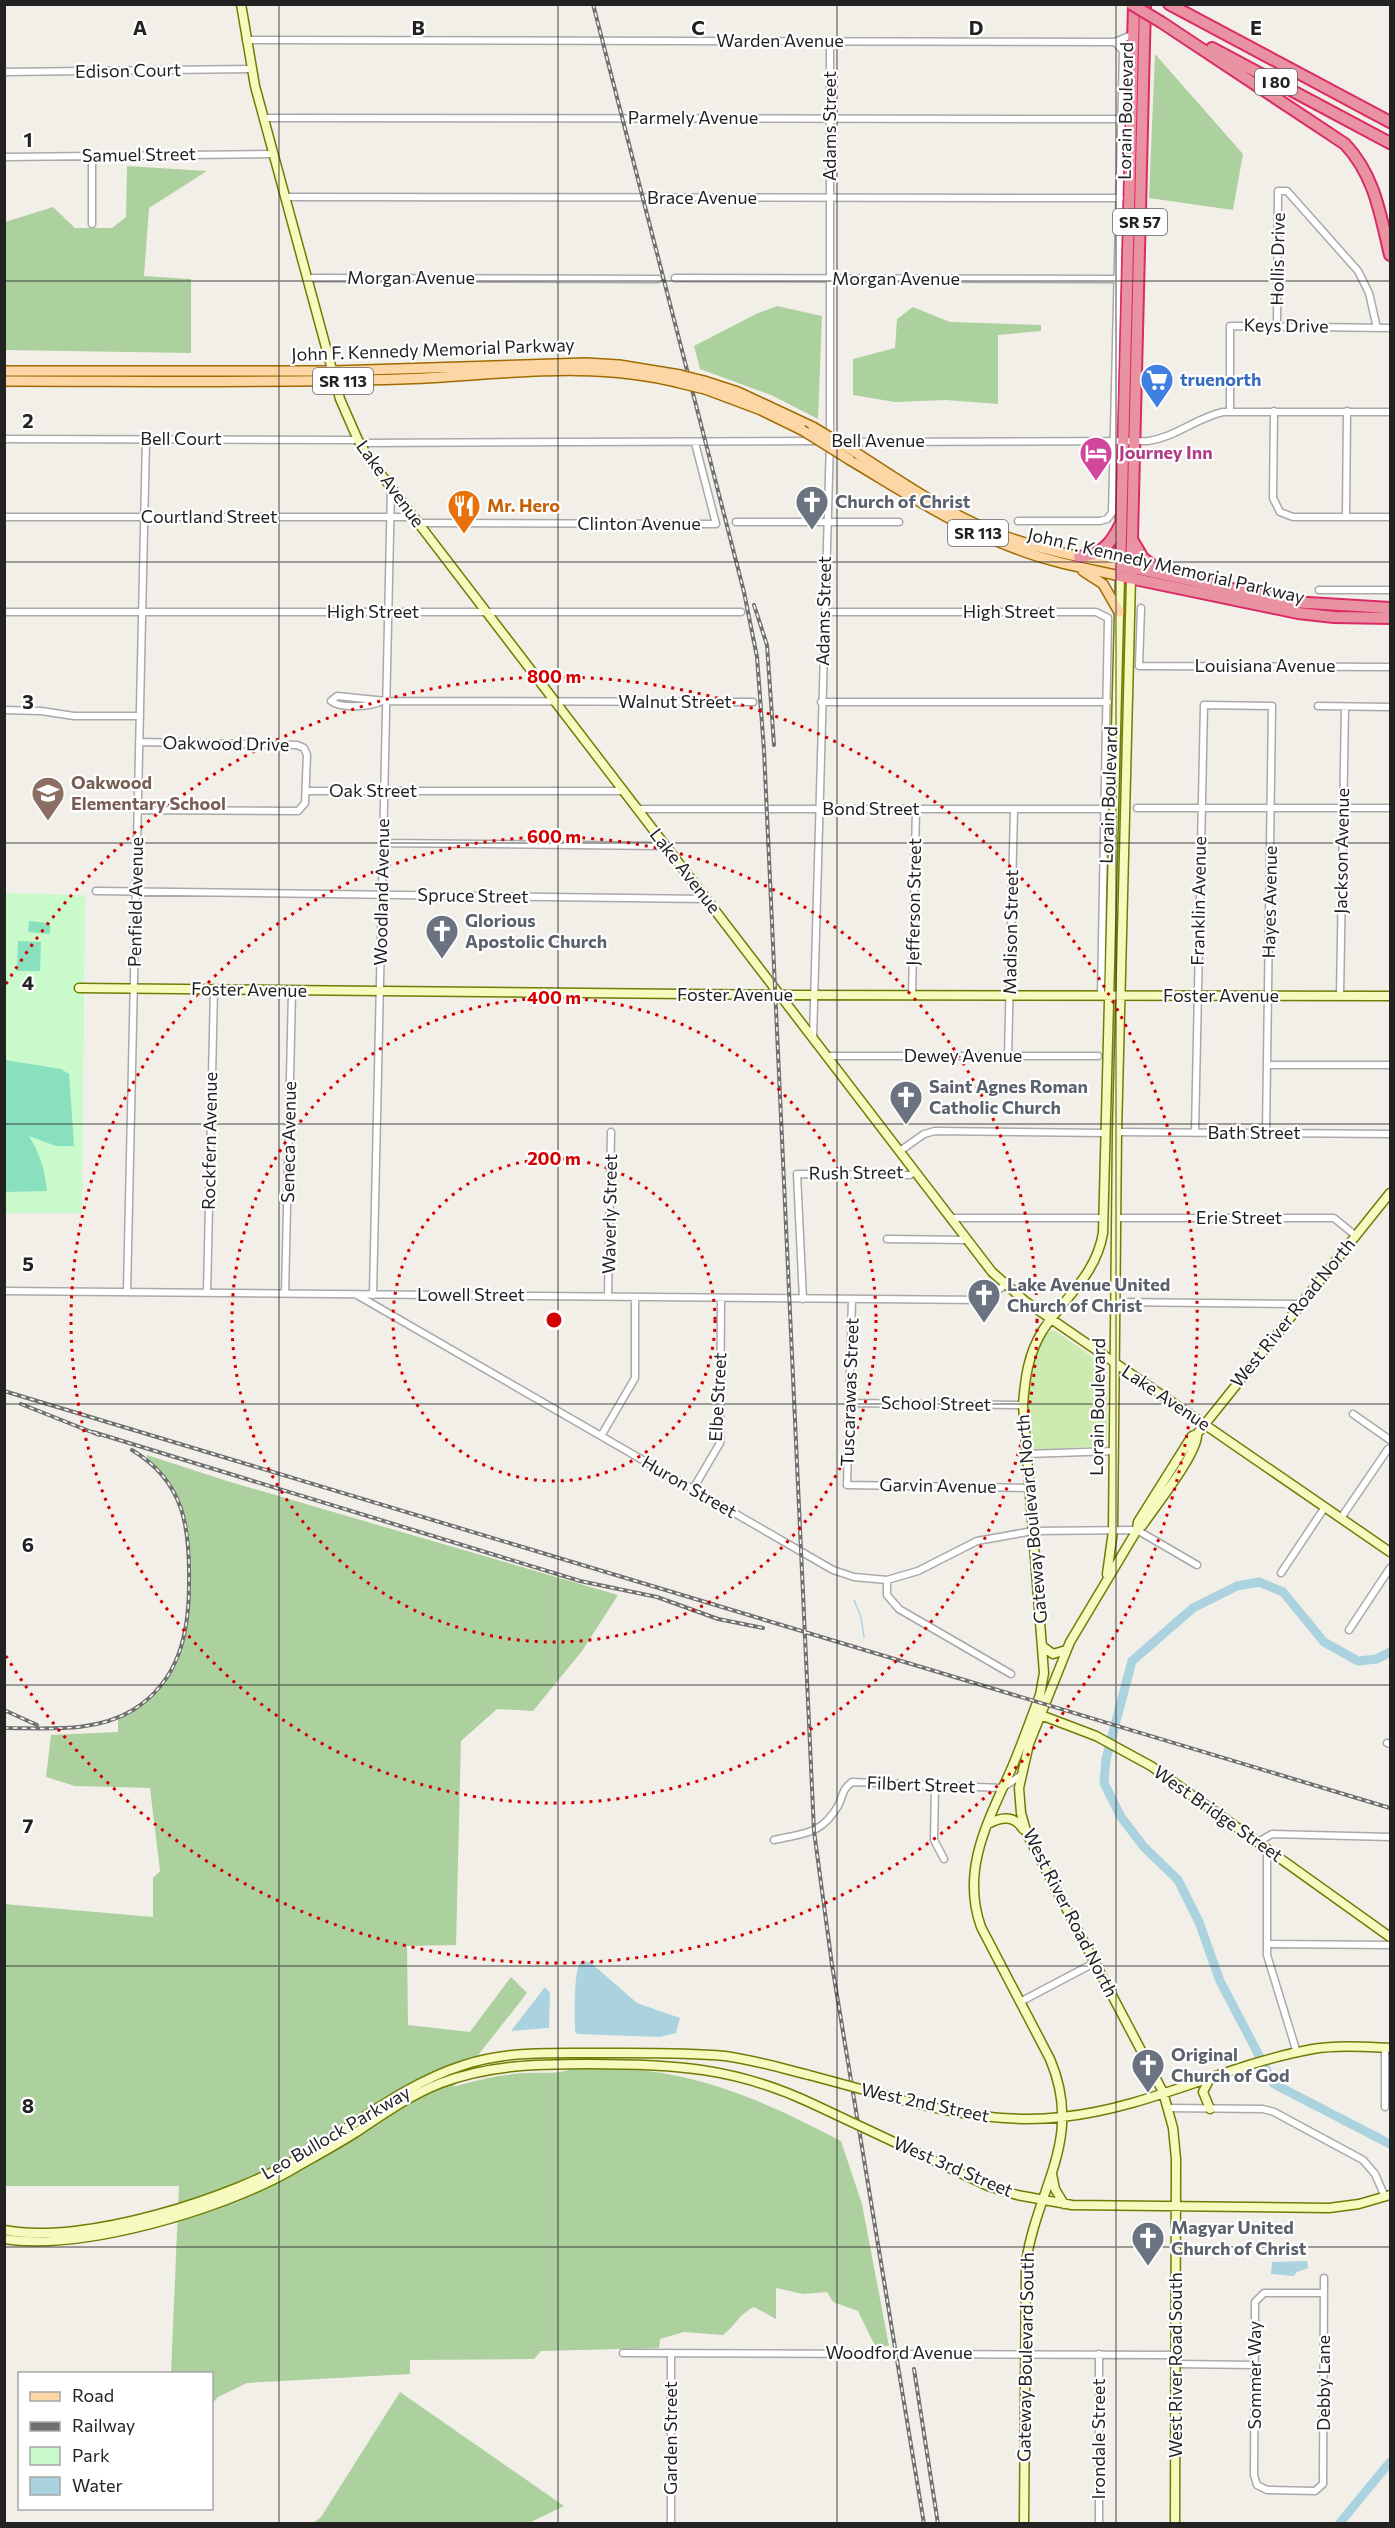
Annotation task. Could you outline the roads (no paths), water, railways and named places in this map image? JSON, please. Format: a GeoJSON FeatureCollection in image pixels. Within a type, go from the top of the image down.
{"type":"FeatureCollection","features":[{"type":"Feature","properties":{"kind":"highway","name":"I 80"},"geometry":{"type":"LineString","coordinates":[[1132,4],[1161,22],[1390,143]]}},
{"type":"Feature","properties":{"kind":"highway","name":"Lorain Boulevard"},"geometry":{"type":"LineString","coordinates":[[1126,572],[1121,522],[1134,34],[1132,4]]}},
{"type":"Feature","properties":{"kind":"highway","name":"Lorain Boulevard"},"geometry":{"type":"LineString","coordinates":[[1126,572],[1131,530],[1123,441],[1145,4]]}},
{"type":"Feature","properties":{"kind":"highway","name":"I 80"},"geometry":{"type":"LineString","coordinates":[[1169,4],[1390,122]]}},
{"type":"Feature","properties":{"kind":"highway"},"geometry":{"type":"LineString","coordinates":[[1161,22],[1345,144],[1360,160],[1375,189],[1390,255]]}},
{"type":"Feature","properties":{"kind":"highway"},"geometry":{"type":"LineString","coordinates":[[1261,53],[1390,114]]}},
{"type":"Feature","properties":{"kind":"highway"},"geometry":{"type":"LineString","coordinates":[[1079,556],[1097,553],[1105,548],[1121,522]]}},
{"type":"Feature","properties":{"kind":"highway","name":"SR 57"},"geometry":{"type":"LineString","coordinates":[[1131,530],[1137,550],[1143,558],[1168,576]]}},
{"type":"Feature","properties":{"kind":"highway","name":"John F. Kennedy Memorial Parkway"},"geometry":{"type":"LineString","coordinates":[[1126,572],[1168,576],[1292,602],[1390,608]]}},
{"type":"Feature","properties":{"kind":"highway","name":"John F. Kennedy Memorial Parkway"},"geometry":{"type":"LineString","coordinates":[[1126,572],[1298,613],[1334,617],[1390,618]]}},
{"type":"Feature","properties":{"kind":"main road","name":"John F. Kennedy Memorial Parkway"},"geometry":{"type":"LineString","coordinates":[[4,381],[334,376],[586,363],[619,365],[738,392],[813,427],[854,457],[968,528],[1026,552],[1067,564],[1126,572]]}},
{"type":"Feature","properties":{"kind":"main road","name":"John F. Kennedy Memorial Parkway"},"geometry":{"type":"LineString","coordinates":[[4,370],[334,376]]}},
{"type":"Feature","properties":{"kind":"main road","name":"John F. Kennedy Memorial Parkway"},"geometry":{"type":"LineString","coordinates":[[704,385],[802,430],[978,525],[1033,545],[1079,556],[1126,572]]}},
{"type":"Feature","properties":{"kind":"main road"},"geometry":{"type":"LineString","coordinates":[[1067,564],[1103,584],[1119,612]]}},
{"type":"Feature","properties":{"kind":"street","name":"Lake Avenue"},"geometry":{"type":"LineString","coordinates":[[242,4],[251,69],[334,376],[358,441],[391,489],[664,846],[1005,1285],[1115,1364],[1325,1508],[1389,1549]]}},
{"type":"Feature","properties":{"kind":"street","name":"Warden Avenue"},"geometry":{"type":"LineString","coordinates":[[246,40],[1115,42],[1134,34]]}},
{"type":"Feature","properties":{"kind":"street","name":"Adams Street"},"geometry":{"type":"LineString","coordinates":[[813,1038],[830,441],[830,41]]}},
{"type":"Feature","properties":{"kind":"street","name":"Lorain Boulevard"},"geometry":{"type":"LineString","coordinates":[[1018,521],[1100,521],[1107,519],[1112,513],[1123,441],[1118,279],[1123,51],[1115,42]]}},
{"type":"Feature","properties":{"kind":"street","name":"Edison Court"},"geometry":{"type":"LineString","coordinates":[[4,72],[251,69]]}},
{"type":"Feature","properties":{"kind":"street","name":"Parmely Avenue"},"geometry":{"type":"LineString","coordinates":[[264,118],[1121,119]]}},
{"type":"Feature","properties":{"kind":"street","name":"Samuel Street"},"geometry":{"type":"LineString","coordinates":[[4,157],[274,154]]}},
{"type":"Feature","properties":{"kind":"street"},"geometry":{"type":"LineString","coordinates":[[92,156],[92,225]]}},
{"type":"Feature","properties":{"kind":"street","name":"Hollis Drive"},"geometry":{"type":"LineString","coordinates":[[1277,326],[1278,191],[1287,191],[1358,271],[1370,293],[1377,328]]}},
{"type":"Feature","properties":{"kind":"street","name":"Brace Avenue"},"geometry":{"type":"LineString","coordinates":[[285,197],[1119,198]]}},
{"type":"Feature","properties":{"kind":"street","name":"Morgan Avenue"},"geometry":{"type":"LineString","coordinates":[[308,278],[658,279]]}},
{"type":"Feature","properties":{"kind":"street","name":"Morgan Avenue"},"geometry":{"type":"LineString","coordinates":[[675,278],[1118,279]]}},
{"type":"Feature","properties":{"kind":"street","name":"Keys Drive"},"geometry":{"type":"LineString","coordinates":[[1230,411],[1230,326],[1390,328]]}},
{"type":"Feature","properties":{"kind":"street","name":"Bell Avenue"},"geometry":{"type":"LineString","coordinates":[[358,441],[694,443],[1123,441],[1162,438],[1203,418],[1230,411],[1390,412]]}},
{"type":"Feature","properties":{"kind":"street"},"geometry":{"type":"LineString","coordinates":[[1274,411],[1273,498],[1277,508],[1284,515],[1293,517],[1390,517]]}},
{"type":"Feature","properties":{"kind":"street"},"geometry":{"type":"LineString","coordinates":[[1346,517],[1347,411]]}},
{"type":"Feature","properties":{"kind":"street","name":"Bell Court"},"geometry":{"type":"LineString","coordinates":[[4,439],[358,441]]}},
{"type":"Feature","properties":{"kind":"street","name":"Penfield Avenue"},"geometry":{"type":"LineString","coordinates":[[127,1292],[146,439]]}},
{"type":"Feature","properties":{"kind":"street","name":"Clinton Avenue"},"geometry":{"type":"LineString","coordinates":[[415,520],[716,524],[694,443]]}},
{"type":"Feature","properties":{"kind":"street","name":"Woodland Avenue"},"geometry":{"type":"LineString","coordinates":[[373,1295],[384,701],[391,489]]}},
{"type":"Feature","properties":{"kind":"street","name":"Courtland Street"},"geometry":{"type":"LineString","coordinates":[[4,517],[391,517],[415,520]]}},
{"type":"Feature","properties":{"kind":"street"},"geometry":{"type":"LineString","coordinates":[[736,522],[899,522]]}},
{"type":"Feature","properties":{"kind":"street","name":"Lorain Boulevard"},"geometry":{"type":"LineString","coordinates":[[1105,996],[1119,612],[1126,572]]}},
{"type":"Feature","properties":{"kind":"street","name":"Lorain Boulevard"},"geometry":{"type":"LineString","coordinates":[[1103,1586],[1111,1555],[1113,1531],[1126,572]]}},
{"type":"Feature","properties":{"kind":"street"},"geometry":{"type":"LineString","coordinates":[[1319,590],[1390,590]]}},
{"type":"Feature","properties":{"kind":"street","name":"Louisiana Avenue"},"geometry":{"type":"LineString","coordinates":[[1141,608],[1139,666],[1390,667]]}},
{"type":"Feature","properties":{"kind":"street","name":"High Street"},"geometry":{"type":"LineString","coordinates":[[4,612],[741,612]]}},
{"type":"Feature","properties":{"kind":"street","name":"High Street"},"geometry":{"type":"LineString","coordinates":[[824,612],[1101,613],[1109,622],[1108,702]]}},
{"type":"Feature","properties":{"kind":"street","name":"Walnut Street"},"geometry":{"type":"LineString","coordinates":[[384,701],[368,697],[337,696],[331,701],[335,705],[384,701],[753,702]]}},
{"type":"Feature","properties":{"kind":"street"},"geometry":{"type":"LineString","coordinates":[[821,702],[1108,702]]}},
{"type":"Feature","properties":{"kind":"street","name":"Lorain Boulevard"},"geometry":{"type":"LineString","coordinates":[[1094,1263],[1101,1245],[1104,1218],[1105,809],[1108,702]]}},
{"type":"Feature","properties":{"kind":"street","name":"Hayes Avenue"},"geometry":{"type":"LineString","coordinates":[[1204,705],[1272,705],[1266,1134]]}},
{"type":"Feature","properties":{"kind":"street","name":"Franklin Avenue"},"geometry":{"type":"LineString","coordinates":[[1195,1133],[1204,705]]}},
{"type":"Feature","properties":{"kind":"street"},"geometry":{"type":"LineString","coordinates":[[1318,706],[1390,707]]}},
{"type":"Feature","properties":{"kind":"street","name":"Jackson Avenue"},"geometry":{"type":"LineString","coordinates":[[1340,996],[1345,707]]}},
{"type":"Feature","properties":{"kind":"street"},"geometry":{"type":"LineString","coordinates":[[4,711],[41,711],[74,716],[140,716]]}},
{"type":"Feature","properties":{"kind":"street","name":"Oakwood Drive"},"geometry":{"type":"LineString","coordinates":[[139,742],[301,746],[307,755],[306,791]]}},
{"type":"Feature","properties":{"kind":"street","name":"Oak Street"},"geometry":{"type":"LineString","coordinates":[[138,810],[294,812],[304,807],[306,791],[623,791]]}},
{"type":"Feature","properties":{"kind":"street","name":"Jefferson Street"},"geometry":{"type":"LineString","coordinates":[[912,996],[916,808]]}},
{"type":"Feature","properties":{"kind":"street"},"geometry":{"type":"LineString","coordinates":[[1137,808],[1390,808]]}},
{"type":"Feature","properties":{"kind":"street","name":"Bond Street"},"geometry":{"type":"LineString","coordinates":[[637,809],[1105,809]]}},
{"type":"Feature","properties":{"kind":"street","name":"Madison Street"},"geometry":{"type":"LineString","coordinates":[[1008,1056],[1014,809]]}},
{"type":"Feature","properties":{"kind":"street"},"geometry":{"type":"LineString","coordinates":[[383,843],[664,846]]}},
{"type":"Feature","properties":{"kind":"street","name":"Spruce Street"},"geometry":{"type":"LineString","coordinates":[[96,891],[706,898]]}},
{"type":"Feature","properties":{"kind":"street","name":"Foster Avenue"},"geometry":{"type":"LineString","coordinates":[[79,988],[912,996],[1390,996]]}},
{"type":"Feature","properties":{"kind":"street","name":"Rockfern Avenue"},"geometry":{"type":"LineString","coordinates":[[207,1293],[214,990]]}},
{"type":"Feature","properties":{"kind":"street","name":"Seneca Avenue"},"geometry":{"type":"LineString","coordinates":[[285,1294],[292,991]]}},
{"type":"Feature","properties":{"kind":"street","name":"Dewey Avenue"},"geometry":{"type":"LineString","coordinates":[[827,1056],[1098,1056]]}},
{"type":"Feature","properties":{"kind":"street"},"geometry":{"type":"LineString","coordinates":[[1267,1065],[1390,1065]]}},
{"type":"Feature","properties":{"kind":"street"},"geometry":{"type":"LineString","coordinates":[[900,1151],[931,1131],[1106,1132]]}},
{"type":"Feature","properties":{"kind":"street","name":"Waverly Street"},"geometry":{"type":"LineString","coordinates":[[608,1296],[611,1132]]}},
{"type":"Feature","properties":{"kind":"street","name":"Bath Street"},"geometry":{"type":"LineString","coordinates":[[1117,1132],[1390,1134]]}},
{"type":"Feature","properties":{"kind":"street","name":"Rush Street"},"geometry":{"type":"LineString","coordinates":[[803,1299],[797,1174],[910,1175],[915,1171]]}},
{"type":"Feature","properties":{"kind":"street","name":"West River Road North"},"geometry":{"type":"LineString","coordinates":[[1176,2207],[1176,2143],[1163,2092],[1027,1834],[1020,1805],[1020,1776],[1037,1714],[1066,1650],[1138,1528],[1142,1526],[1198,1442],[1197,1434],[1203,1424],[1390,1193]]}},
{"type":"Feature","properties":{"kind":"street"},"geometry":{"type":"LineString","coordinates":[[951,1218],[1104,1218]]}},
{"type":"Feature","properties":{"kind":"street","name":"Erie Street"},"geometry":{"type":"LineString","coordinates":[[1116,1218],[1334,1218],[1356,1236]]}},
{"type":"Feature","properties":{"kind":"street"},"geometry":{"type":"LineString","coordinates":[[886,1239],[968,1240]]}},
{"type":"Feature","properties":{"kind":"street","name":"Gateway Boulevard North"},"geometry":{"type":"LineString","coordinates":[[1002,1788],[1037,1714],[1043,1684],[1023,1405],[1031,1354],[1051,1319],[1076,1291],[1094,1263]]}},
{"type":"Feature","properties":{"kind":"street","name":"Lowell Street"},"geometry":{"type":"LineString","coordinates":[[4,1291],[984,1300],[1005,1285]]}},
{"type":"Feature","properties":{"kind":"street","name":"Huron Street"},"geometry":{"type":"LineString","coordinates":[[356,1294],[833,1570],[854,1577],[887,1580]]}},
{"type":"Feature","properties":{"kind":"street"},"geometry":{"type":"LineString","coordinates":[[601,1436],[634,1378],[635,1297]]}},
{"type":"Feature","properties":{"kind":"street","name":"Elbe Street"},"geometry":{"type":"LineString","coordinates":[[693,1489],[720,1443],[722,1298]]}},
{"type":"Feature","properties":{"kind":"street","name":"Tuscarawas Street"},"geometry":{"type":"LineString","coordinates":[[847,1485],[852,1299]]}},
{"type":"Feature","properties":{"kind":"street"},"geometry":{"type":"LineString","coordinates":[[1116,1302],[1300,1304]]}},
{"type":"Feature","properties":{"kind":"street","name":"School Street"},"geometry":{"type":"LineString","coordinates":[[849,1403],[1023,1405]]}},
{"type":"Feature","properties":{"kind":"street"},"geometry":{"type":"LineString","coordinates":[[1353,1414],[1390,1440]]}},
{"type":"Feature","properties":{"kind":"street"},"geometry":{"type":"LineString","coordinates":[[1341,1518],[1388,1449]]}},
{"type":"Feature","properties":{"kind":"street"},"geometry":{"type":"LineString","coordinates":[[1028,1454],[1114,1451]]}},
{"type":"Feature","properties":{"kind":"street","name":"Garvin Avenue"},"geometry":{"type":"LineString","coordinates":[[847,1485],[1030,1488]]}},
{"type":"Feature","properties":{"kind":"street"},"geometry":{"type":"LineString","coordinates":[[1281,1573],[1325,1508]]}},
{"type":"Feature","properties":{"kind":"street"},"geometry":{"type":"LineString","coordinates":[[1011,1674],[899,1609],[887,1595],[887,1580],[918,1571],[977,1541],[1033,1531],[1113,1531],[1138,1528],[1197,1565]]}},
{"type":"Feature","properties":{"kind":"street"},"geometry":{"type":"LineString","coordinates":[[1348,1630],[1390,1569]]}},
{"type":"Feature","properties":{"kind":"street"},"geometry":{"type":"LineString","coordinates":[[1042,1646],[1053,1654],[1066,1650]]}},
{"type":"Feature","properties":{"kind":"street","name":"West Bridge Street"},"geometry":{"type":"LineString","coordinates":[[1037,1714],[1096,1736],[1161,1773],[1390,1937]]}},
{"type":"Feature","properties":{"kind":"street"},"geometry":{"type":"LineString","coordinates":[[1002,1788],[1020,1776]]}},
{"type":"Feature","properties":{"kind":"street","name":"Filbert Street"},"geometry":{"type":"LineString","coordinates":[[774,1840],[821,1828],[833,1814],[844,1788],[852,1782],[1002,1788]]}},
{"type":"Feature","properties":{"kind":"street"},"geometry":{"type":"LineString","coordinates":[[935,1786],[934,1840],[944,1859]]}},
{"type":"Feature","properties":{"kind":"street","name":"Gateway Boulevard South"},"geometry":{"type":"LineString","coordinates":[[1002,1788],[987,1824],[974,1867],[975,1907],[986,1938],[1055,2070],[1064,2117],[1061,2145],[1033,2225],[1026,2262],[1024,2523]]}},
{"type":"Feature","properties":{"kind":"street"},"geometry":{"type":"LineString","coordinates":[[987,1824],[1000,1819],[1014,1819],[1027,1834]]}},
{"type":"Feature","properties":{"kind":"street"},"geometry":{"type":"LineString","coordinates":[[1258,1842],[1272,1834],[1390,1837]]}},
{"type":"Feature","properties":{"kind":"street"},"geometry":{"type":"LineString","coordinates":[[1267,1848],[1267,1958],[1297,2053]]}},
{"type":"Feature","properties":{"kind":"street"},"geometry":{"type":"LineString","coordinates":[[1266,1944],[1390,1945]]}},
{"type":"Feature","properties":{"kind":"street"},"geometry":{"type":"LineString","coordinates":[[1020,2002],[1095,1963]]}},
{"type":"Feature","properties":{"kind":"street","name":"West 2nd Street"},"geometry":{"type":"LineString","coordinates":[[562,2053],[726,2056],[809,2075],[905,2101],[991,2118],[1020,2120],[1093,2113],[1297,2053],[1325,2048],[1388,2048]]}},
{"type":"Feature","properties":{"kind":"street"},"geometry":{"type":"LineString","coordinates":[[1384,2107],[1388,2048]]}},
{"type":"Feature","properties":{"kind":"street","name":"Leo Bullock Parkway"},"geometry":{"type":"LineString","coordinates":[[4,2230],[20,2233],[60,2233],[85,2230],[204,2200],[252,2182],[301,2157],[407,2092],[464,2065],[505,2055],[562,2053]]}},
{"type":"Feature","properties":{"kind":"street","name":"Leo Bullock Parkway"},"geometry":{"type":"LineString","coordinates":[[4,2239],[36,2241],[83,2238],[195,2210],[285,2173],[421,2092],[441,2083],[504,2066],[562,2064]]}},
{"type":"Feature","properties":{"kind":"street","name":"West 3rd Street"},"geometry":{"type":"LineString","coordinates":[[562,2064],[700,2068],[766,2084],[988,2186],[1064,2204],[1335,2208],[1388,2196]]}},
{"type":"Feature","properties":{"kind":"street"},"geometry":{"type":"LineString","coordinates":[[1210,2078],[1203,2092],[1210,2109]]}},
{"type":"Feature","properties":{"kind":"street"},"geometry":{"type":"LineString","coordinates":[[1168,2108],[1263,2109],[1274,2112],[1363,2160],[1375,2174],[1388,2196]]}},
{"type":"Feature","properties":{"kind":"street"},"geometry":{"type":"LineString","coordinates":[[1052,2173],[1055,2189],[1064,2204]]}},
{"type":"Feature","properties":{"kind":"street","name":"West River Road South"},"geometry":{"type":"LineString","coordinates":[[1175,2523],[1176,2207]]}},
{"type":"Feature","properties":{"kind":"street","name":"Debby Lane"},"geometry":{"type":"LineString","coordinates":[[1257,2485],[1267,2490],[1316,2491],[1321,2488],[1323,2480],[1324,2278]]}},
{"type":"Feature","properties":{"kind":"street","name":"Sommer Way"},"geometry":{"type":"LineString","coordinates":[[1257,2485],[1254,2475],[1255,2305],[1259,2296],[1267,2293],[1324,2293]]}},
{"type":"Feature","properties":{"kind":"street","name":"Woodford Avenue"},"geometry":{"type":"LineString","coordinates":[[623,2352],[1099,2354],[1255,2365]]}},
{"type":"Feature","properties":{"kind":"street","name":"Garden Street"},"geometry":{"type":"LineString","coordinates":[[670,2523],[671,2353]]}},
{"type":"Feature","properties":{"kind":"street","name":"Irondale Street"},"geometry":{"type":"LineString","coordinates":[[1099,2354],[1099,2523]]}},
{"type":"Feature","properties":{"kind":"water"},"geometry":{"type":"Polygon","coordinates":[[[581,1961],[590,1962],[637,2003],[680,2018],[676,2033],[660,2037],[577,2034],[575,2031],[575,1994],[578,1966],[581,1961]]]}},
{"type":"Feature","properties":{"kind":"water"},"geometry":{"type":"Polygon","coordinates":[[[545,1987],[550,1993],[549,2028],[511,2031],[545,1987]]]}},
{"type":"Feature","properties":{"kind":"water"},"geometry":{"type":"Polygon","coordinates":[[[1307,2261],[1308,2268],[1297,2272],[1294,2276],[1271,2274],[1272,2262],[1307,2261]]]}},
{"type":"Feature","properties":{"kind":"waterway"},"geometry":{"type":"LineString","coordinates":[[1390,1652],[1377,1659],[1358,1661],[1324,1642],[1283,1592],[1259,1582],[1237,1586],[1193,1608],[1132,1661],[1106,1759],[1104,1783],[1121,1817],[1144,1847],[1178,1880],[1199,1922],[1220,1981],[1274,2084],[1390,2144]]}},
{"type":"Feature","properties":{"kind":"waterway"},"geometry":{"type":"LineString","coordinates":[[854,1600],[861,1617],[864,1637]]}},
{"type":"Feature","properties":{"kind":"waterway"},"geometry":{"type":"LineString","coordinates":[[1339,2524],[1390,2462]]}},
{"type":"Feature","properties":{"kind":"railway"},"geometry":{"type":"LineString","coordinates":[[593,4],[744,592],[757,657],[764,750],[814,1831],[832,1965],[924,2524]]}},
{"type":"Feature","properties":{"kind":"railway"},"geometry":{"type":"LineString","coordinates":[[754,605],[767,645],[774,745]]}},
{"type":"Feature","properties":{"kind":"railway"},"geometry":{"type":"LineString","coordinates":[[4,1391],[1390,1808]]}},
{"type":"Feature","properties":{"kind":"railway"},"geometry":{"type":"LineString","coordinates":[[21,1404],[99,1435]]}},
{"type":"Feature","properties":{"kind":"railway"},"geometry":{"type":"LineString","coordinates":[[93,1432],[580,1581],[657,1597],[718,1619],[763,1628]]}},
{"type":"Feature","properties":{"kind":"railway"},"geometry":{"type":"LineString","coordinates":[[4,1728],[71,1728],[103,1723],[133,1710],[149,1698],[171,1671],[187,1621],[189,1563],[185,1525],[174,1492],[150,1463],[132,1450]]}},
{"type":"Feature","properties":{"kind":"railway"},"geometry":{"type":"LineString","coordinates":[[4,1710],[37,1725]]}},
{"type":"Feature","properties":{"kind":"railway"},"geometry":{"type":"LineString","coordinates":[[914,2369],[938,2524]]}},
{"type":"Feature","properties":{"kind":"place","name":"truenorth"},"geometry":{"type":"Point","coordinates":[1157,409]}},
{"type":"Feature","properties":{"kind":"place","name":"Journey Inn"},"geometry":{"type":"Point","coordinates":[1096,482]}},
{"type":"Feature","properties":{"kind":"place","name":"Church of Christ"},"geometry":{"type":"Point","coordinates":[812,531]}},
{"type":"Feature","properties":{"kind":"place","name":"Mr. Hero"},"geometry":{"type":"Point","coordinates":[464,535]}},
{"type":"Feature","properties":{"kind":"place","name":"Oakwood Elementary School"},"geometry":{"type":"Point","coordinates":[48,822]}},
{"type":"Feature","properties":{"kind":"place","name":"Glorious Apostolic Church"},"geometry":{"type":"Point","coordinates":[442,960]}},
{"type":"Feature","properties":{"kind":"place","name":"Saint Agnes Roman Catholic Church"},"geometry":{"type":"Point","coordinates":[906,1126]}},
{"type":"Feature","properties":{"kind":"place","name":"Lake Avenue United Church of Christ"},"geometry":{"type":"Point","coordinates":[984,1324]}},
{"type":"Feature","properties":{"kind":"place","name":"Original Church of God"},"geometry":{"type":"Point","coordinates":[1148,2094]}},
{"type":"Feature","properties":{"kind":"place","name":"Magyar United Church of Christ"},"geometry":{"type":"Point","coordinates":[1148,2267]}}]}
